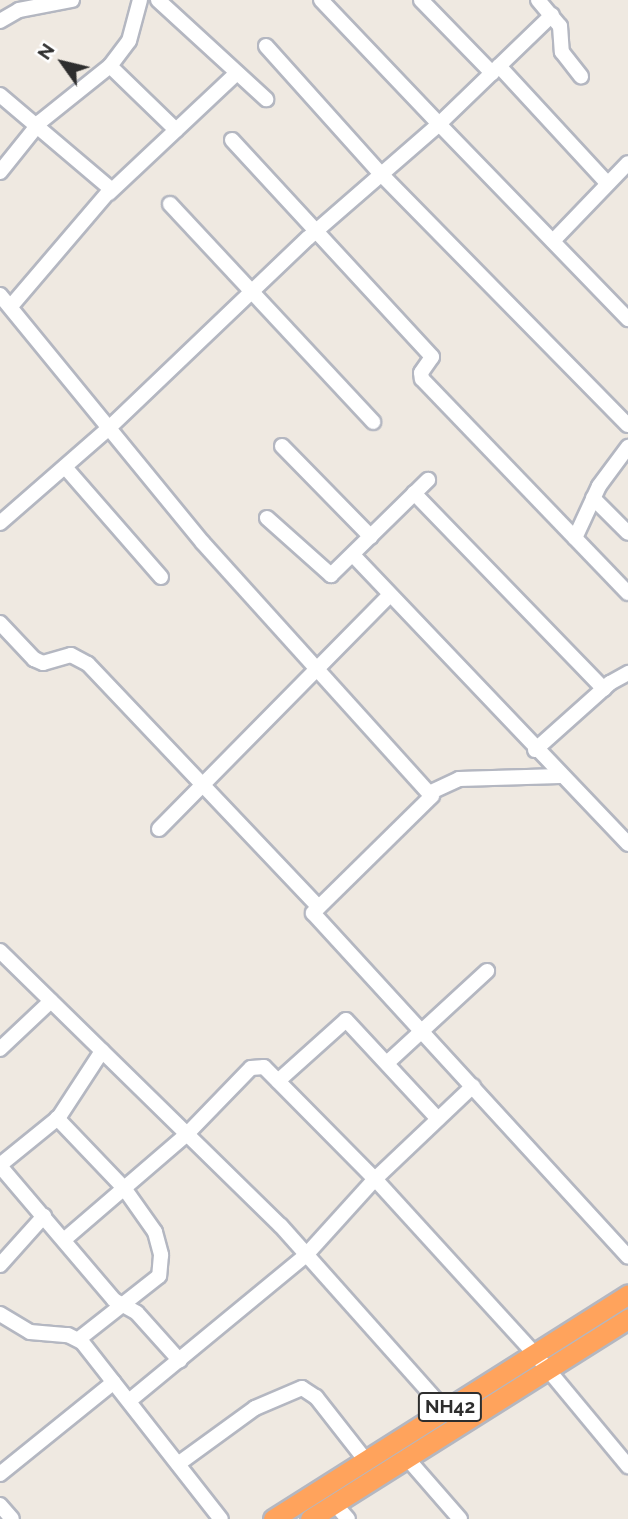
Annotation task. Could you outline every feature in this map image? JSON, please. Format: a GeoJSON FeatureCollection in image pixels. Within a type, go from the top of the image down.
{"type":"FeatureCollection","features":[{"type":"Feature","properties":{"kind":"highway","name":"NH42"},"geometry":{"type":"LineString","coordinates":[[310,1519],[406,1457],[542,1362],[628,1295]]}},
{"type":"Feature","properties":{"kind":"highway","name":"NH42"},"geometry":{"type":"LineString","coordinates":[[273,1519],[367,1462],[445,1410],[628,1319]]}},
{"type":"Feature","properties":{"kind":"street"},"geometry":{"type":"LineString","coordinates":[[0,21],[30,7],[72,0]]}},
{"type":"Feature","properties":{"kind":"street"},"geometry":{"type":"LineString","coordinates":[[0,172],[38,124],[110,66],[129,41],[140,0]]}},
{"type":"Feature","properties":{"kind":"street"},"geometry":{"type":"LineString","coordinates":[[158,0],[266,99]]}},
{"type":"Feature","properties":{"kind":"street"},"geometry":{"type":"LineString","coordinates":[[321,0],[628,318]]}},
{"type":"Feature","properties":{"kind":"street"},"geometry":{"type":"LineString","coordinates":[[421,0],[607,183]]}},
{"type":"Feature","properties":{"kind":"street"},"geometry":{"type":"LineString","coordinates":[[538,0],[561,29],[562,52],[581,76]]}},
{"type":"Feature","properties":{"kind":"street"},"geometry":{"type":"LineString","coordinates":[[0,523],[111,426],[251,291],[439,124],[552,15]]}},
{"type":"Feature","properties":{"kind":"street"},"geometry":{"type":"LineString","coordinates":[[266,46],[381,174],[628,425]]}},
{"type":"Feature","properties":{"kind":"street"},"geometry":{"type":"LineString","coordinates":[[110,66],[176,130]]}},
{"type":"Feature","properties":{"kind":"street"},"geometry":{"type":"LineString","coordinates":[[237,73],[109,192],[4,301],[111,426],[203,543],[320,669],[432,796],[313,913],[628,1257]]}},
{"type":"Feature","properties":{"kind":"street"},"geometry":{"type":"LineString","coordinates":[[0,95],[110,184],[109,192]]}},
{"type":"Feature","properties":{"kind":"street"},"geometry":{"type":"LineString","coordinates":[[232,140],[432,357],[421,373],[422,379],[628,593]]}},
{"type":"Feature","properties":{"kind":"street"},"geometry":{"type":"LineString","coordinates":[[553,241],[628,162]]}},
{"type":"Feature","properties":{"kind":"street"},"geometry":{"type":"LineString","coordinates":[[628,162],[628,170]]}},
{"type":"Feature","properties":{"kind":"street"},"geometry":{"type":"LineString","coordinates":[[170,204],[373,422]]}},
{"type":"Feature","properties":{"kind":"street"},"geometry":{"type":"LineString","coordinates":[[282,446],[370,537]]}},
{"type":"Feature","properties":{"kind":"street"},"geometry":{"type":"LineString","coordinates":[[575,538],[593,498],[628,447]]}},
{"type":"Feature","properties":{"kind":"street"},"geometry":{"type":"LineString","coordinates":[[65,467],[162,577]]}},
{"type":"Feature","properties":{"kind":"street"},"geometry":{"type":"LineString","coordinates":[[267,518],[325,574],[334,573],[428,480]]}},
{"type":"Feature","properties":{"kind":"street"},"geometry":{"type":"LineString","coordinates":[[414,493],[604,689]]}},
{"type":"Feature","properties":{"kind":"street"},"geometry":{"type":"LineString","coordinates":[[593,498],[628,533]]}},
{"type":"Feature","properties":{"kind":"street"},"geometry":{"type":"LineString","coordinates":[[353,555],[560,776],[628,844]]}},
{"type":"Feature","properties":{"kind":"street"},"geometry":{"type":"LineString","coordinates":[[159,830],[390,595]]}},
{"type":"Feature","properties":{"kind":"street"},"geometry":{"type":"LineString","coordinates":[[0,623],[34,659],[43,663],[71,655],[88,664],[318,907]]}},
{"type":"Feature","properties":{"kind":"street"},"geometry":{"type":"LineString","coordinates":[[536,750],[604,689],[628,673]]}},
{"type":"Feature","properties":{"kind":"street"},"geometry":{"type":"LineString","coordinates":[[429,793],[460,779],[560,776]]}},
{"type":"Feature","properties":{"kind":"street"},"geometry":{"type":"LineString","coordinates":[[0,951],[306,1255],[445,1410]]}},
{"type":"Feature","properties":{"kind":"street"},"geometry":{"type":"LineString","coordinates":[[387,1063],[487,971]]}},
{"type":"Feature","properties":{"kind":"street"},"geometry":{"type":"LineString","coordinates":[[0,1049],[51,1001]]}},
{"type":"Feature","properties":{"kind":"street"},"geometry":{"type":"LineString","coordinates":[[278,1081],[342,1020],[349,1021],[438,1119]]}},
{"type":"Feature","properties":{"kind":"street"},"geometry":{"type":"LineString","coordinates":[[102,1051],[57,1118],[0,1166],[122,1306],[136,1313],[180,1361]]}},
{"type":"Feature","properties":{"kind":"street"},"geometry":{"type":"LineString","coordinates":[[65,1239],[187,1134],[251,1068],[264,1067],[375,1179],[542,1362],[628,1465]]}},
{"type":"Feature","properties":{"kind":"street"},"geometry":{"type":"LineString","coordinates":[[129,1401],[306,1255],[375,1179],[473,1086]]}},
{"type":"Feature","properties":{"kind":"street"},"geometry":{"type":"LineString","coordinates":[[57,1118],[124,1188],[155,1232],[162,1269],[122,1306],[79,1339]]}},
{"type":"Feature","properties":{"kind":"street"},"geometry":{"type":"LineString","coordinates":[[0,1265],[44,1216]]}},
{"type":"Feature","properties":{"kind":"street"},"geometry":{"type":"LineString","coordinates":[[0,1314],[30,1332],[79,1339],[221,1519]]}},
{"type":"Feature","properties":{"kind":"street"},"geometry":{"type":"LineString","coordinates":[[0,1474],[114,1382]]}},
{"type":"Feature","properties":{"kind":"street"},"geometry":{"type":"LineString","coordinates":[[178,1464],[255,1408],[302,1388],[316,1397],[367,1462]]}},
{"type":"Feature","properties":{"kind":"street"},"geometry":{"type":"LineString","coordinates":[[406,1457],[460,1519]]}},
{"type":"Feature","properties":{"kind":"street"},"geometry":{"type":"LineString","coordinates":[[334,1503],[348,1519]]}},
{"type":"Feature","properties":{"kind":"street"},"geometry":{"type":"LineString","coordinates":[[0,1505],[12,1519]]}}]}
